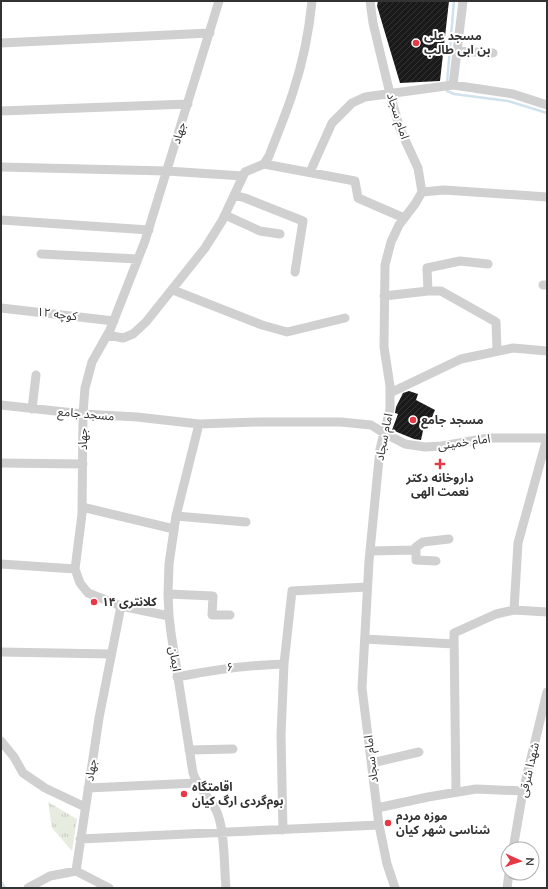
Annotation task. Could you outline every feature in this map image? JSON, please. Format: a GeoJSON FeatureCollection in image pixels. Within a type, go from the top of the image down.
{"type":"FeatureCollection","features":[{"type":"Feature","properties":{"kind":"street","name":"جهاد"},"geometry":{"type":"LineString","coordinates":[[75,569],[82,507],[83,414],[85,388],[92,362],[114,321],[149,230],[219,1]]}},
{"type":"Feature","properties":{"kind":"street"},"geometry":{"type":"LineString","coordinates":[[107,335],[122,338],[133,334],[146,322],[205,248],[225,215],[245,172],[264,164],[270,156],[304,56],[312,1]]}},
{"type":"Feature","properties":{"kind":"street","name":"امام سجاد"},"geometry":{"type":"LineString","coordinates":[[370,1],[373,23],[390,93],[400,129],[418,168],[422,192],[399,225],[391,242],[385,265],[384,347],[390,393],[390,409],[378,469],[367,587],[362,688],[379,825],[387,864],[395,888]]}},
{"type":"Feature","properties":{"kind":"street"},"geometry":{"type":"LineString","coordinates":[[448,86],[457,51],[463,1]]}},
{"type":"Feature","properties":{"kind":"street"},"geometry":{"type":"LineString","coordinates":[[1,43],[210,34]]}},
{"type":"Feature","properties":{"kind":"street"},"geometry":{"type":"LineString","coordinates":[[457,51],[493,53]]}},
{"type":"Feature","properties":{"kind":"street"},"geometry":{"type":"LineString","coordinates":[[310,172],[332,123],[352,103],[365,97],[448,86],[513,94],[547,105]]}},
{"type":"Feature","properties":{"kind":"street"},"geometry":{"type":"LineString","coordinates":[[1,111],[188,104]]}},
{"type":"Feature","properties":{"kind":"street"},"geometry":{"type":"LineString","coordinates":[[264,164],[355,181],[358,198],[404,218]]}},
{"type":"Feature","properties":{"kind":"street"},"geometry":{"type":"LineString","coordinates":[[1,167],[167,171],[243,176]]}},
{"type":"Feature","properties":{"kind":"street"},"geometry":{"type":"LineString","coordinates":[[422,192],[444,190],[547,197]]}},
{"type":"Feature","properties":{"kind":"street"},"geometry":{"type":"LineString","coordinates":[[234,195],[303,221],[294,272]]}},
{"type":"Feature","properties":{"kind":"street"},"geometry":{"type":"LineString","coordinates":[[225,215],[260,231],[280,234]]}},
{"type":"Feature","properties":{"kind":"street"},"geometry":{"type":"LineString","coordinates":[[1,220],[149,230]]}},
{"type":"Feature","properties":{"kind":"street"},"geometry":{"type":"LineString","coordinates":[[41,254],[138,259]]}},
{"type":"Feature","properties":{"kind":"street"},"geometry":{"type":"LineString","coordinates":[[428,291],[427,268],[460,261],[488,264]]}},
{"type":"Feature","properties":{"kind":"street"},"geometry":{"type":"LineString","coordinates":[[173,290],[262,325],[287,332],[346,318]]}},
{"type":"Feature","properties":{"kind":"street"},"geometry":{"type":"LineString","coordinates":[[384,296],[441,290],[496,322],[497,350]]}},
{"type":"Feature","properties":{"kind":"street","name":"کوچه ۱۲"},"geometry":{"type":"LineString","coordinates":[[1,308],[114,321]]}},
{"type":"Feature","properties":{"kind":"street"},"geometry":{"type":"LineString","coordinates":[[390,393],[461,359],[497,350],[513,348],[547,351]]}},
{"type":"Feature","properties":{"kind":"street"},"geometry":{"type":"LineString","coordinates":[[32,409],[36,376]]}},
{"type":"Feature","properties":{"kind":"street","name":"مسجد جامع"},"geometry":{"type":"LineString","coordinates":[[1,405],[199,424],[341,422],[371,425],[384,433]]}},
{"type":"Feature","properties":{"kind":"street","name":"ایمان"},"geometry":{"type":"LineString","coordinates":[[199,424],[176,516],[169,564],[169,616],[177,677],[193,773],[196,783],[216,811],[222,833],[226,888]]}},
{"type":"Feature","properties":{"kind":"street","name":"امام خمینی"},"geometry":{"type":"LineString","coordinates":[[384,433],[405,444],[425,447],[442,446],[488,438],[547,438]]}},
{"type":"Feature","properties":{"kind":"street"},"geometry":{"type":"LineString","coordinates":[[514,610],[518,543],[547,438]]}},
{"type":"Feature","properties":{"kind":"street"},"geometry":{"type":"LineString","coordinates":[[1,463],[83,464]]}},
{"type":"Feature","properties":{"kind":"street"},"geometry":{"type":"LineString","coordinates":[[82,507],[174,529]]}},
{"type":"Feature","properties":{"kind":"street"},"geometry":{"type":"LineString","coordinates":[[176,516],[246,522]]}},
{"type":"Feature","properties":{"kind":"street"},"geometry":{"type":"LineString","coordinates":[[436,561],[416,560],[416,546],[423,542],[449,539]]}},
{"type":"Feature","properties":{"kind":"street"},"geometry":{"type":"LineString","coordinates":[[370,551],[416,550]]}},
{"type":"Feature","properties":{"kind":"street"},"geometry":{"type":"LineString","coordinates":[[1,564],[75,569],[80,583],[88,593],[121,606],[169,616]]}},
{"type":"Feature","properties":{"kind":"street"},"geometry":{"type":"LineString","coordinates":[[283,830],[281,734],[284,664],[292,591],[367,587]]}},
{"type":"Feature","properties":{"kind":"street"},"geometry":{"type":"LineString","coordinates":[[168,594],[213,596],[212,615],[230,615]]}},
{"type":"Feature","properties":{"kind":"street","name":"جهاد"},"geometry":{"type":"LineString","coordinates":[[76,871],[99,718],[121,606]]}},
{"type":"Feature","properties":{"kind":"street"},"geometry":{"type":"LineString","coordinates":[[456,792],[454,633],[496,614],[514,610],[547,612]]}},
{"type":"Feature","properties":{"kind":"street"},"geometry":{"type":"LineString","coordinates":[[365,639],[454,644]]}},
{"type":"Feature","properties":{"kind":"street"},"geometry":{"type":"LineString","coordinates":[[1,652],[111,654]]}},
{"type":"Feature","properties":{"kind":"street","name":"۶"},"geometry":{"type":"LineString","coordinates":[[177,677],[217,669],[254,665],[284,664]]}},
{"type":"Feature","properties":{"kind":"street","name":"شهدا شرقی"},"geometry":{"type":"LineString","coordinates":[[515,841],[524,790],[543,728],[547,692]]}},
{"type":"Feature","properties":{"kind":"street"},"geometry":{"type":"LineString","coordinates":[[1,741],[14,757],[23,773],[46,788],[85,807]]}},
{"type":"Feature","properties":{"kind":"street"},"geometry":{"type":"LineString","coordinates":[[189,750],[233,749]]}},
{"type":"Feature","properties":{"kind":"street"},"geometry":{"type":"LineString","coordinates":[[372,763],[419,752]]}},
{"type":"Feature","properties":{"kind":"street"},"geometry":{"type":"LineString","coordinates":[[88,788],[196,783]]}},
{"type":"Feature","properties":{"kind":"street"},"geometry":{"type":"LineString","coordinates":[[377,808],[456,792],[476,790],[524,790]]}},
{"type":"Feature","properties":{"kind":"street"},"geometry":{"type":"LineString","coordinates":[[80,840],[379,825]]}},
{"type":"Feature","properties":{"kind":"street"},"geometry":{"type":"LineString","coordinates":[[28,888],[50,876],[76,871],[109,888]]}},
{"type":"Feature","properties":{"kind":"green space"},"geometry":{"type":"Polygon","coordinates":[[[48,802],[77,819],[72,851],[52,828],[48,802]]]}},
{"type":"Feature","properties":{"kind":"building","name":"مسجد علی بن ابی طالب"},"geometry":{"type":"Polygon","coordinates":[[[378,1],[449,1],[440,81],[400,83],[377,6],[378,1]]]}},
{"type":"Feature","properties":{"kind":"building","name":"مسجد جامع"},"geometry":{"type":"Polygon","coordinates":[[[409,391],[418,394],[416,400],[435,410],[428,427],[424,426],[421,440],[414,439],[392,430],[398,414],[395,413],[396,407],[403,393],[409,391]]]}},
{"type":"Feature","properties":{"kind":"waterway"},"geometry":{"type":"LineString","coordinates":[[447,83],[454,1]]}},
{"type":"Feature","properties":{"kind":"waterway"},"geometry":{"type":"LineString","coordinates":[[447,88],[447,91],[454,94],[508,101],[547,113]]}},
{"type":"Feature","properties":{"kind":"waterway"},"geometry":{"type":"LineString","coordinates":[[1,882],[5,888]]}},
{"type":"Feature","properties":{"kind":"place","name":"مسجد علی بن ابی طالب"},"geometry":{"type":"Point","coordinates":[416,43]}},
{"type":"Feature","properties":{"kind":"place","name":"مسجد جامع"},"geometry":{"type":"Point","coordinates":[413,420]}},
{"type":"Feature","properties":{"kind":"place","name":"داروخانه دکتر نعمت الهی"},"geometry":{"type":"Point","coordinates":[440,464]}},
{"type":"Feature","properties":{"kind":"place","name":"کلانتری ۱۴"},"geometry":{"type":"Point","coordinates":[94,602]}},
{"type":"Feature","properties":{"kind":"place","name":"اقامتگاه بوم‌گردی ارگ کیان"},"geometry":{"type":"Point","coordinates":[184,794]}},
{"type":"Feature","properties":{"kind":"place","name":"موزه مردم شناسی شهر کیان"},"geometry":{"type":"Point","coordinates":[388,823]}}]}
